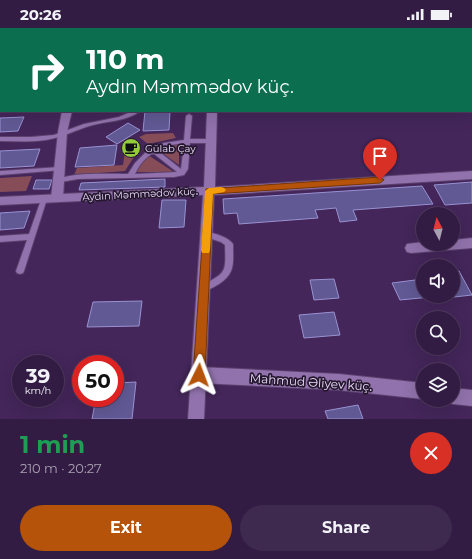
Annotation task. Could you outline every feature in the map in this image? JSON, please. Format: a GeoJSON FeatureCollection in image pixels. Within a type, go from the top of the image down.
{"type":"FeatureCollection","features":[{"type":"Feature","properties":{"kind":"street"},"geometry":{"type":"LineString","coordinates":[[58,198],[62,135],[67,112]]}},
{"type":"Feature","properties":{"kind":"street"},"geometry":{"type":"LineString","coordinates":[[196,419],[212,112]]}},
{"type":"Feature","properties":{"kind":"street","name":"Aydın Məmmədov küç."},"geometry":{"type":"LineString","coordinates":[[0,201],[209,191],[472,175]]}},
{"type":"Feature","properties":{"kind":"street"},"geometry":{"type":"LineString","coordinates":[[411,248],[472,243]]}},
{"type":"Feature","properties":{"kind":"street","name":"Mahmud Əliyev küç."},"geometry":{"type":"LineString","coordinates":[[199,375],[339,382],[416,391]]}},
{"type":"Feature","properties":{"kind":"street"},"geometry":{"type":"LineString","coordinates":[[460,397],[472,398]]}},
{"type":"Feature","properties":{"kind":"lane"},"geometry":{"type":"LineString","coordinates":[[0,139],[51,137],[62,135],[73,129],[88,124],[129,115],[135,112]]}},
{"type":"Feature","properties":{"kind":"lane"},"geometry":{"type":"LineString","coordinates":[[0,173],[130,176],[174,175],[182,173],[185,169],[189,116]]}},
{"type":"Feature","properties":{"kind":"lane"},"geometry":{"type":"LineString","coordinates":[[130,176],[134,167],[152,149],[175,141],[210,141]]}},
{"type":"Feature","properties":{"kind":"lane"},"geometry":{"type":"LineString","coordinates":[[152,149],[182,173]]}},
{"type":"Feature","properties":{"kind":"lane"},"geometry":{"type":"LineString","coordinates":[[20,271],[44,199]]}},
{"type":"Feature","properties":{"kind":"lane"},"geometry":{"type":"LineString","coordinates":[[204,288],[227,275],[230,268],[229,244],[224,240],[206,234]]}},
{"type":"Feature","properties":{"kind":"lane"},"geometry":{"type":"LineString","coordinates":[[0,239],[32,237]]}},
{"type":"Feature","properties":{"kind":"shaded area"},"geometry":{"type":"Polygon","coordinates":[[[173,133],[176,138],[148,144],[139,137],[146,134],[173,133]]]}},
{"type":"Feature","properties":{"kind":"shaded area"},"geometry":{"type":"Polygon","coordinates":[[[132,142],[139,149],[125,171],[74,175],[77,168],[123,165],[126,145],[132,142]]]}},
{"type":"Feature","properties":{"kind":"shaded area"},"geometry":{"type":"Polygon","coordinates":[[[179,144],[179,165],[158,150],[179,144]]]}},
{"type":"Feature","properties":{"kind":"shaded area"},"geometry":{"type":"Polygon","coordinates":[[[148,155],[174,172],[135,172],[148,155]]]}},
{"type":"Feature","properties":{"kind":"shaded area"},"geometry":{"type":"Polygon","coordinates":[[[32,176],[26,191],[0,192],[0,178],[32,176]]]}},
{"type":"Feature","properties":{"kind":"building"},"geometry":{"type":"Polygon","coordinates":[[[145,112],[170,112],[169,130],[143,131],[145,112]]]}},
{"type":"Feature","properties":{"kind":"building"},"geometry":{"type":"Polygon","coordinates":[[[24,117],[18,131],[0,132],[0,118],[24,117]]]}},
{"type":"Feature","properties":{"kind":"building"},"geometry":{"type":"Polygon","coordinates":[[[128,123],[140,130],[117,144],[106,137],[128,123]]]}},
{"type":"Feature","properties":{"kind":"building"},"geometry":{"type":"Polygon","coordinates":[[[117,145],[114,165],[75,167],[80,148],[117,145]]]}},
{"type":"Feature","properties":{"kind":"building"},"geometry":{"type":"Polygon","coordinates":[[[40,149],[34,166],[0,168],[0,151],[40,149]]]}},
{"type":"Feature","properties":{"kind":"building"},"geometry":{"type":"Polygon","coordinates":[[[165,179],[165,187],[79,190],[81,183],[165,179]]]}},
{"type":"Feature","properties":{"kind":"building"},"geometry":{"type":"Polygon","coordinates":[[[36,180],[52,180],[49,189],[33,189],[36,180]]]}},
{"type":"Feature","properties":{"kind":"building"},"geometry":{"type":"Polygon","coordinates":[[[472,182],[472,203],[445,205],[434,185],[472,182]]]}},
{"type":"Feature","properties":{"kind":"building"},"geometry":{"type":"Polygon","coordinates":[[[422,186],[433,204],[353,210],[357,220],[340,222],[336,208],[315,210],[318,218],[239,224],[237,213],[224,214],[223,199],[422,186]]]}},
{"type":"Feature","properties":{"kind":"building"},"geometry":{"type":"Polygon","coordinates":[[[162,200],[186,200],[184,227],[159,228],[162,200]]]}},
{"type":"Feature","properties":{"kind":"building"},"geometry":{"type":"Polygon","coordinates":[[[30,211],[24,228],[0,230],[0,213],[30,211]]]}},
{"type":"Feature","properties":{"kind":"building"},"geometry":{"type":"Polygon","coordinates":[[[460,273],[472,295],[460,296],[460,273]]]}},
{"type":"Feature","properties":{"kind":"building"},"geometry":{"type":"Polygon","coordinates":[[[334,279],[339,298],[314,300],[310,280],[334,279]]]}},
{"type":"Feature","properties":{"kind":"building"},"geometry":{"type":"Polygon","coordinates":[[[416,280],[416,298],[400,300],[392,283],[416,280]]]}},
{"type":"Feature","properties":{"kind":"building"},"geometry":{"type":"Polygon","coordinates":[[[142,301],[139,326],[87,327],[93,302],[142,301]]]}},
{"type":"Feature","properties":{"kind":"building"},"geometry":{"type":"Polygon","coordinates":[[[334,312],[340,335],[304,338],[299,315],[334,312]]]}},
{"type":"Feature","properties":{"kind":"building"},"geometry":{"type":"Polygon","coordinates":[[[136,382],[132,419],[92,419],[94,407],[124,407],[124,383],[136,382]]]}},
{"type":"Feature","properties":{"kind":"building"},"geometry":{"type":"Polygon","coordinates":[[[358,405],[363,419],[328,419],[325,411],[358,405]]]}},
{"type":"Feature","properties":{"kind":"slow traffic"},"geometry":{"type":"LineString","coordinates":[[206,250],[209,191],[221,190]]}},
{"type":"Feature","properties":{"kind":"place","name":"Gülab Çay"},"geometry":{"type":"Point","coordinates":[131,148]}},
{"type":"Feature","properties":{"kind":"route"},"geometry":{"type":"LineString","coordinates":[[199,375],[209,191],[380,180]]}}]}
